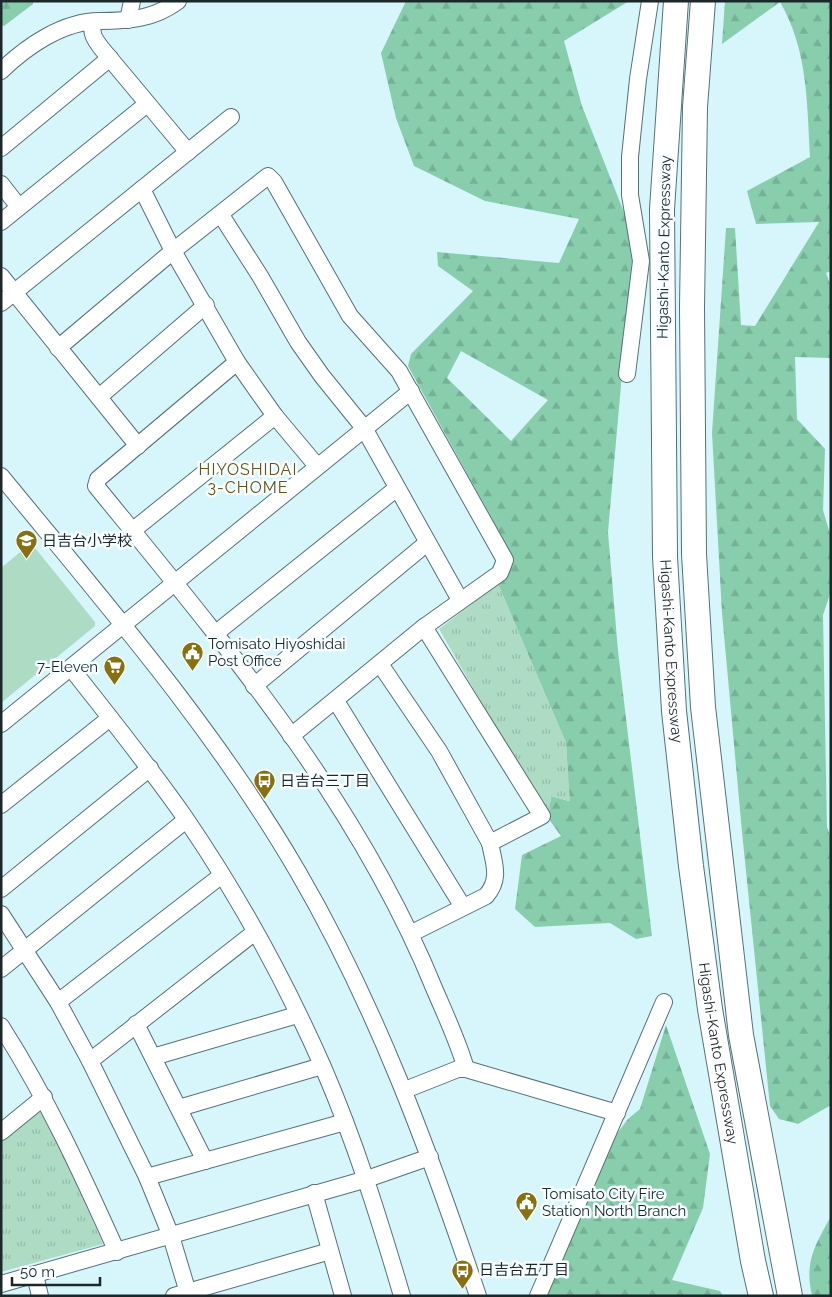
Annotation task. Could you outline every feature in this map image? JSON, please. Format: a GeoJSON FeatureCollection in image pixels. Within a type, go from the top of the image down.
{"type":"FeatureCollection","features":[{"type":"Feature","properties":{"kind":"highway","name":"Higashi-Kanto Expressway"},"geometry":{"type":"LineString","coordinates":[[676,1],[662,208],[665,548],[674,701],[691,866],[710,1009],[751,1251],[762,1296]]}},
{"type":"Feature","properties":{"kind":"highway","name":"Higashi-Kanto Expressway"},"geometry":{"type":"LineString","coordinates":[[703,1],[695,107],[692,307],[694,554],[703,707],[741,1035],[790,1296]]}},
{"type":"Feature","properties":{"kind":"street"},"geometry":{"type":"LineString","coordinates":[[128,20],[132,1]]}},
{"type":"Feature","properties":{"kind":"street"},"geometry":{"type":"LineString","coordinates":[[1,70],[28,49],[53,34],[93,23],[128,20],[156,14],[178,1]]}},
{"type":"Feature","properties":{"kind":"street"},"geometry":{"type":"LineString","coordinates":[[627,374],[642,261],[630,195],[631,148],[638,79],[650,1]]}},
{"type":"Feature","properties":{"kind":"street"},"geometry":{"type":"LineString","coordinates":[[93,23],[91,29],[95,40],[188,152]]}},
{"type":"Feature","properties":{"kind":"street"},"geometry":{"type":"LineString","coordinates":[[1,148],[110,58]]}},
{"type":"Feature","properties":{"kind":"street"},"geometry":{"type":"LineString","coordinates":[[1,222],[147,104]]}},
{"type":"Feature","properties":{"kind":"street"},"geometry":{"type":"LineString","coordinates":[[1,303],[231,117]]}},
{"type":"Feature","properties":{"kind":"street"},"geometry":{"type":"LineString","coordinates":[[58,348],[174,251],[268,176],[274,182],[350,316],[399,371],[411,390],[505,560],[500,573],[424,627],[291,736]]}},
{"type":"Feature","properties":{"kind":"street"},"geometry":{"type":"LineString","coordinates":[[1,184],[19,207]]}},
{"type":"Feature","properties":{"kind":"street"},"geometry":{"type":"LineString","coordinates":[[142,189],[174,251],[237,362],[275,416],[317,466]]}},
{"type":"Feature","properties":{"kind":"street"},"geometry":{"type":"LineString","coordinates":[[221,215],[260,276],[298,342],[322,376],[364,428],[460,600]]}},
{"type":"Feature","properties":{"kind":"street"},"geometry":{"type":"LineString","coordinates":[[1,276],[138,446]]}},
{"type":"Feature","properties":{"kind":"street"},"geometry":{"type":"LineString","coordinates":[[99,397],[206,305]]}},
{"type":"Feature","properties":{"kind":"street"},"geometry":{"type":"LineString","coordinates":[[237,362],[98,478],[96,486],[216,633],[291,736],[355,830],[412,933],[466,1069]]}},
{"type":"Feature","properties":{"kind":"street"},"geometry":{"type":"LineString","coordinates":[[1,724],[411,390]]}},
{"type":"Feature","properties":{"kind":"street"},"geometry":{"type":"LineString","coordinates":[[132,531],[275,416]]}},
{"type":"Feature","properties":{"kind":"street"},"geometry":{"type":"LineString","coordinates":[[1,476],[123,625],[204,732],[252,800],[297,871],[340,950],[404,1090],[430,1157],[478,1296]]}},
{"type":"Feature","properties":{"kind":"street"},"geometry":{"type":"LineString","coordinates":[[216,633],[396,488]]}},
{"type":"Feature","properties":{"kind":"street"},"geometry":{"type":"LineString","coordinates":[[254,686],[427,543]]}},
{"type":"Feature","properties":{"kind":"street"},"geometry":{"type":"LineString","coordinates":[[424,627],[542,816],[490,843]]}},
{"type":"Feature","properties":{"kind":"street"},"geometry":{"type":"LineString","coordinates":[[380,664],[439,751],[490,843],[496,874],[494,887],[486,896],[412,933]]}},
{"type":"Feature","properties":{"kind":"street"},"geometry":{"type":"LineString","coordinates":[[71,668],[150,768],[222,875],[255,932],[322,1066],[345,1122],[367,1179],[402,1296]]}},
{"type":"Feature","properties":{"kind":"street"},"geometry":{"type":"LineString","coordinates":[[336,701],[463,907]]}},
{"type":"Feature","properties":{"kind":"street"},"geometry":{"type":"LineString","coordinates":[[1,805],[110,718]]}},
{"type":"Feature","properties":{"kind":"street"},"geometry":{"type":"LineString","coordinates":[[1,890],[150,768]]}},
{"type":"Feature","properties":{"kind":"street"},"geometry":{"type":"LineString","coordinates":[[1,969],[186,820]]}},
{"type":"Feature","properties":{"kind":"street"},"geometry":{"type":"LineString","coordinates":[[58,1002],[222,875]]}},
{"type":"Feature","properties":{"kind":"street"},"geometry":{"type":"LineString","coordinates":[[1,914],[58,1002],[90,1061],[147,1177],[171,1236],[183,1294],[330,1251]]}},
{"type":"Feature","properties":{"kind":"street"},"geometry":{"type":"LineString","coordinates":[[90,1061],[255,932]]}},
{"type":"Feature","properties":{"kind":"street"},"geometry":{"type":"LineString","coordinates":[[538,1296],[664,1002]]}},
{"type":"Feature","properties":{"kind":"street"},"geometry":{"type":"LineString","coordinates":[[153,1057],[297,1014]]}},
{"type":"Feature","properties":{"kind":"street"},"geometry":{"type":"LineString","coordinates":[[136,1024],[205,1161]]}},
{"type":"Feature","properties":{"kind":"street"},"geometry":{"type":"LineString","coordinates":[[1,1026],[6,1046],[44,1097],[73,1154],[117,1252]]}},
{"type":"Feature","properties":{"kind":"street"},"geometry":{"type":"LineString","coordinates":[[179,1108],[322,1066]]}},
{"type":"Feature","properties":{"kind":"street"},"geometry":{"type":"LineString","coordinates":[[404,1090],[458,1069],[466,1069],[617,1113]]}},
{"type":"Feature","properties":{"kind":"street"},"geometry":{"type":"LineString","coordinates":[[1,1132],[44,1097]]}},
{"type":"Feature","properties":{"kind":"street"},"geometry":{"type":"LineString","coordinates":[[147,1177],[345,1122]]}},
{"type":"Feature","properties":{"kind":"street"},"geometry":{"type":"LineString","coordinates":[[1,1284],[367,1179],[430,1157]]}},
{"type":"Feature","properties":{"kind":"street"},"geometry":{"type":"LineString","coordinates":[[314,1193],[343,1296]]}},
{"type":"Feature","properties":{"kind":"street"},"geometry":{"type":"LineString","coordinates":[[36,1275],[40,1296]]}},
{"type":"Feature","properties":{"kind":"green space"},"geometry":{"type":"Polygon","coordinates":[[[1,1],[33,1],[33,4],[4,26],[1,25],[1,1]]]}},
{"type":"Feature","properties":{"kind":"green space"},"geometry":{"type":"Polygon","coordinates":[[[406,1],[629,1],[564,41],[582,106],[629,225],[632,261],[608,532],[618,651],[652,936],[636,939],[610,923],[535,927],[515,909],[522,855],[561,836],[548,818],[551,796],[569,801],[566,743],[498,584],[514,559],[408,366],[411,354],[473,291],[438,266],[437,252],[559,263],[579,219],[485,201],[414,166],[396,118],[381,53],[406,1]],[[461,351],[447,378],[511,441],[548,400],[461,351]]]}},
{"type":"Feature","properties":{"kind":"green space"},"geometry":{"type":"Polygon","coordinates":[[[725,1],[830,1],[831,4],[831,271],[826,273],[831,286],[831,358],[795,357],[797,419],[825,449],[823,510],[831,537],[831,591],[823,615],[827,827],[831,838],[831,1105],[798,1124],[779,1119],[770,1106],[722,613],[712,433],[726,228],[735,228],[741,325],[755,326],[819,222],[756,224],[747,191],[810,157],[807,97],[796,39],[780,2],[722,44],[725,1]]]}},
{"type":"Feature","properties":{"kind":"green space","name":"日吉台小学校"},"geometry":{"type":"Polygon","coordinates":[[[31,543],[95,622],[95,626],[1,703],[1,568],[31,543]]]}},
{"type":"Feature","properties":{"kind":"green space"},"geometry":{"type":"Polygon","coordinates":[[[498,584],[566,743],[570,801],[551,796],[548,818],[439,629],[498,584]]]}},
{"type":"Feature","properties":{"kind":"green space"},"geometry":{"type":"Polygon","coordinates":[[[666,1025],[710,1154],[703,1208],[672,1280],[720,1291],[723,1296],[544,1296],[605,1149],[628,1119],[640,1109],[666,1025]]]}},
{"type":"Feature","properties":{"kind":"green space"},"geometry":{"type":"Polygon","coordinates":[[[41,1104],[103,1244],[1,1272],[1,1137],[41,1104]]]}},
{"type":"Feature","properties":{"kind":"green space"},"geometry":{"type":"Polygon","coordinates":[[[831,1216],[831,1296],[812,1296],[809,1273],[810,1263],[816,1245],[831,1216]]]}},
{"type":"Feature","properties":{"kind":"place","name":"日吉台小学校"},"geometry":{"type":"Point","coordinates":[26,560]}},
{"type":"Feature","properties":{"kind":"place","name":"Tomisato Hiyoshidai Post Office"},"geometry":{"type":"Point","coordinates":[192,672]}},
{"type":"Feature","properties":{"kind":"place","name":"7-Eleven"},"geometry":{"type":"Point","coordinates":[114,686]}},
{"type":"Feature","properties":{"kind":"place","name":"日吉台三丁目"},"geometry":{"type":"Point","coordinates":[264,800]}},
{"type":"Feature","properties":{"kind":"place","name":"Tomisato City Fire Station North Branch"},"geometry":{"type":"Point","coordinates":[526,1222]}},
{"type":"Feature","properties":{"kind":"place","name":"日吉台五丁目"},"geometry":{"type":"Point","coordinates":[463,1289]}},
{"type":"Feature","properties":{"kind":"district","name":"HIYOSHIDAI 3-CHOME"},"geometry":{"type":"Point","coordinates":[248,478]}}]}
